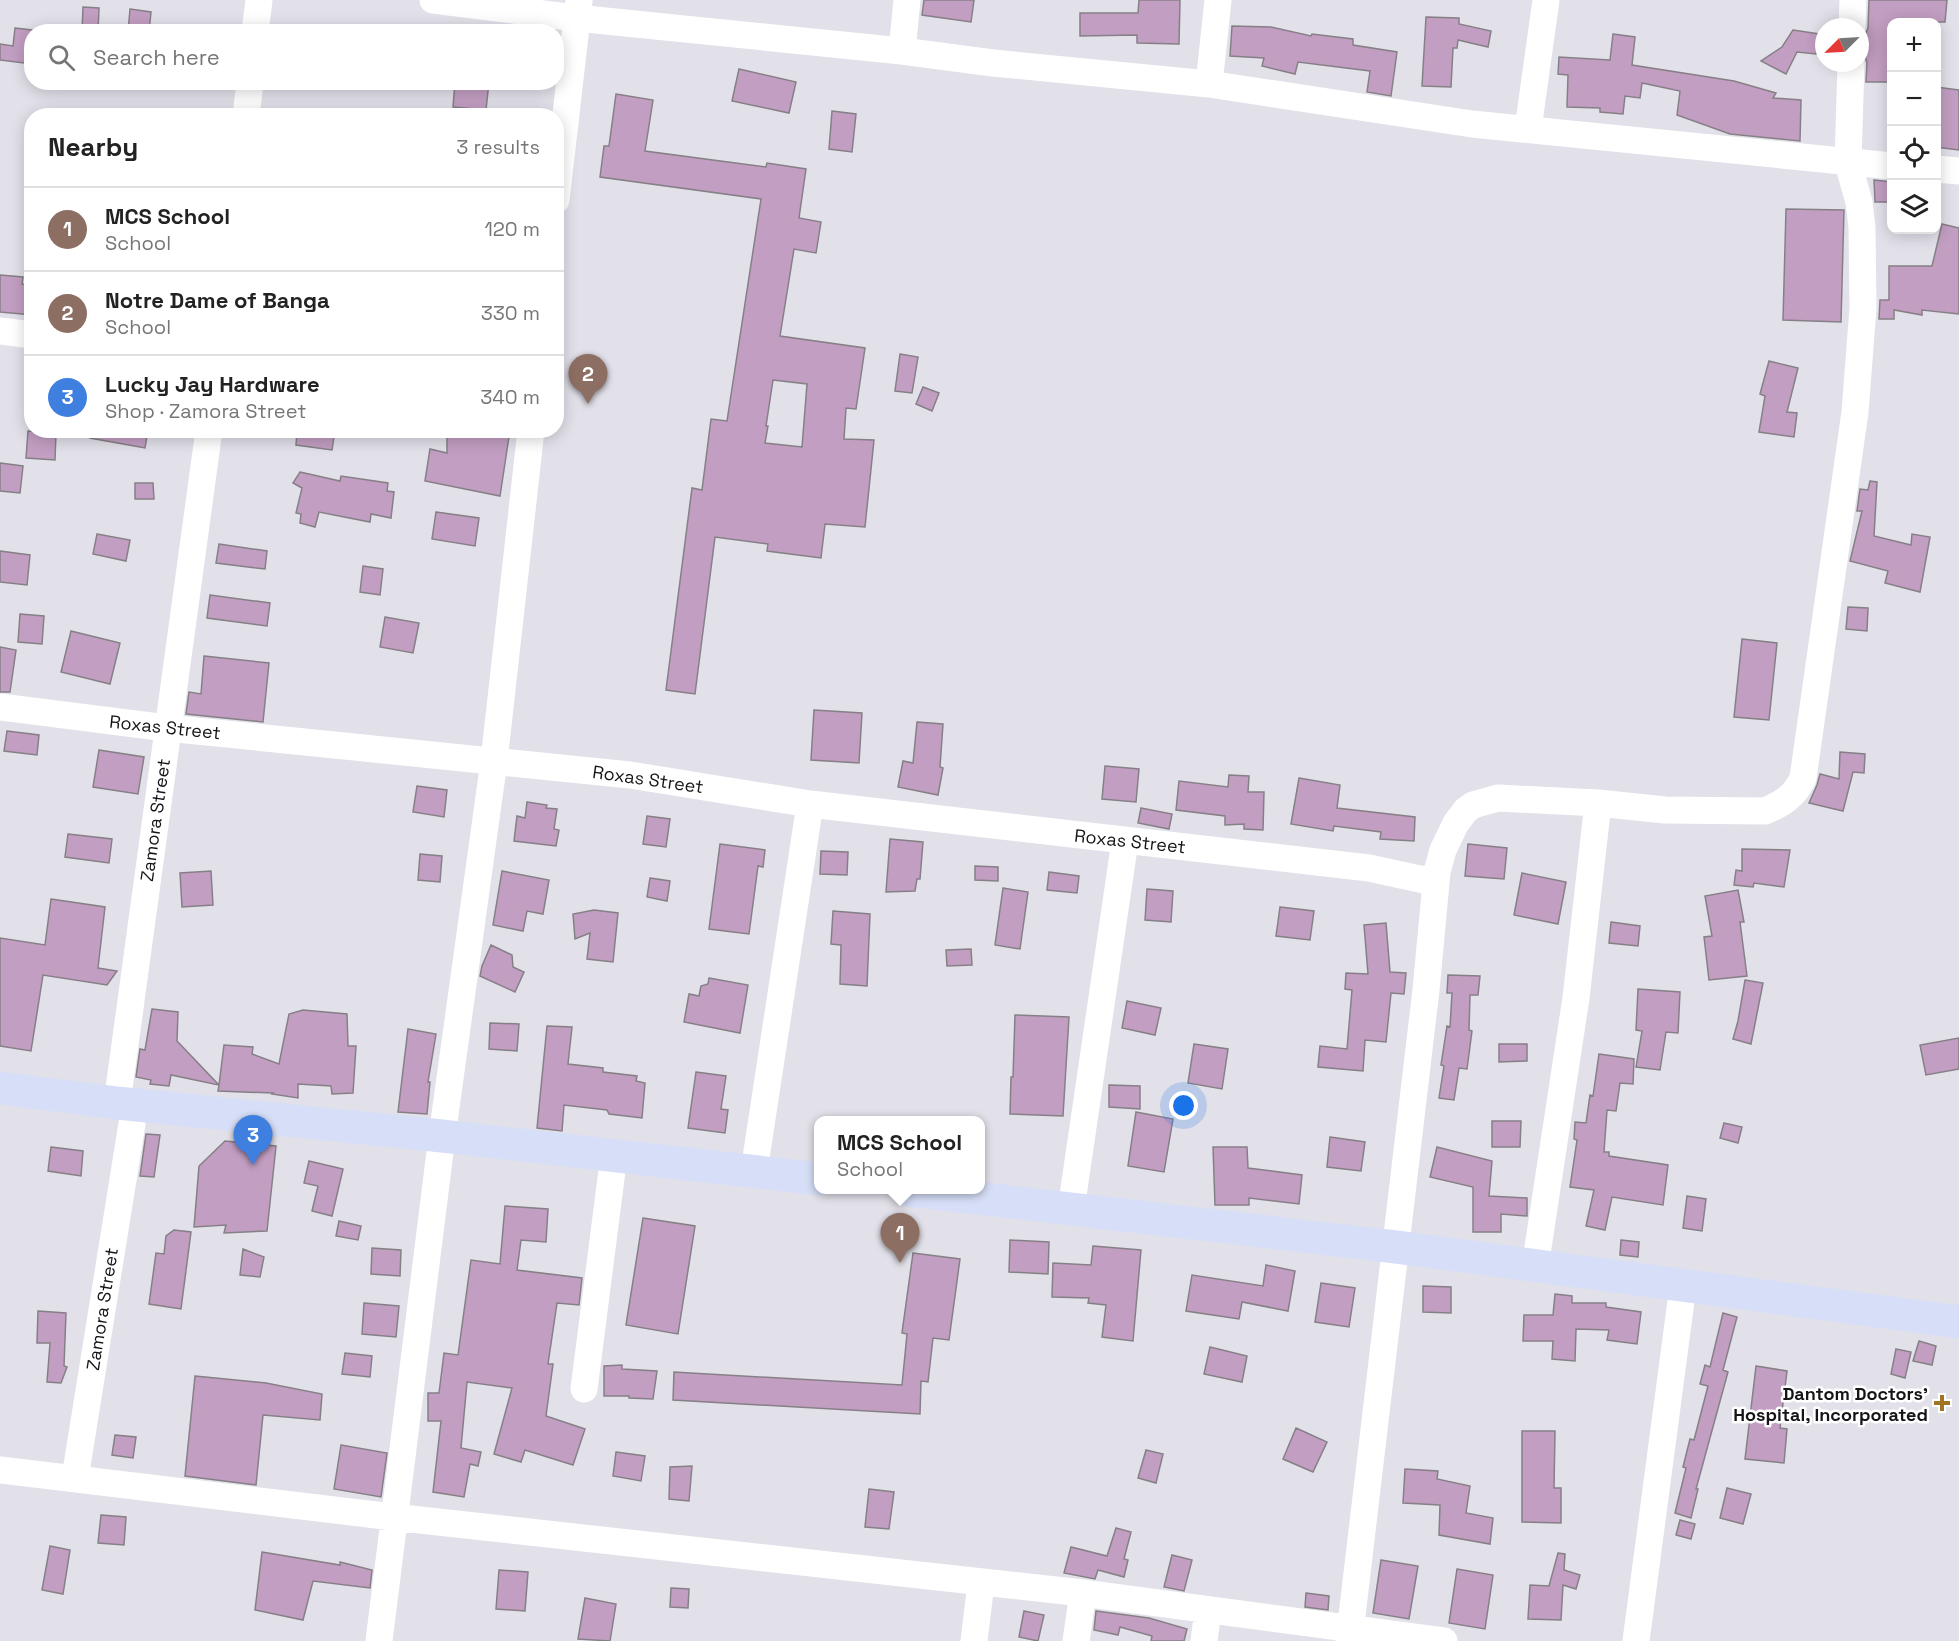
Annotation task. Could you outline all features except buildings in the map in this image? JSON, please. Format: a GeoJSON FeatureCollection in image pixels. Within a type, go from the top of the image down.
{"type":"FeatureCollection","features":[{"type":"Feature","properties":{"kind":"main road"},"geometry":{"type":"LineString","coordinates":[[0,1088],[126,1104],[442,1136],[814,1178]]}},
{"type":"Feature","properties":{"kind":"main road"},"geometry":{"type":"LineString","coordinates":[[943,1194],[1395,1247],[1959,1322]]}},
{"type":"Feature","properties":{"kind":"street"},"geometry":{"type":"LineString","coordinates":[[256,24],[259,0]]}},
{"type":"Feature","properties":{"kind":"street"},"geometry":{"type":"LineString","coordinates":[[433,0],[578,9],[993,63],[1209,84],[1472,124],[1887,166]]}},
{"type":"Feature","properties":{"kind":"street"},"geometry":{"type":"LineString","coordinates":[[902,51],[907,0]]}},
{"type":"Feature","properties":{"kind":"street"},"geometry":{"type":"LineString","coordinates":[[1209,84],[1218,0]]}},
{"type":"Feature","properties":{"kind":"street"},"geometry":{"type":"LineString","coordinates":[[1527,129],[1546,0]]}},
{"type":"Feature","properties":{"kind":"street"},"geometry":{"type":"LineString","coordinates":[[1852,18],[1853,0]]}},
{"type":"Feature","properties":{"kind":"street"},"geometry":{"type":"LineString","coordinates":[[564,131],[578,9]]}},
{"type":"Feature","properties":{"kind":"street"},"geometry":{"type":"LineString","coordinates":[[1349,1635],[1426,990],[1437,872],[1443,850],[1456,824],[1466,810],[1473,805],[1498,798],[1598,803],[1665,810],[1764,811],[1778,806],[1789,798],[1797,790],[1803,778],[1855,412],[1863,308],[1862,227],[1859,202],[1848,163],[1851,72]]}},
{"type":"Feature","properties":{"kind":"street"},"geometry":{"type":"LineString","coordinates":[[247,108],[249,90]]}},
{"type":"Feature","properties":{"kind":"street"},"geometry":{"type":"LineString","coordinates":[[1941,169],[1959,171]]}},
{"type":"Feature","properties":{"kind":"street"},"geometry":{"type":"LineString","coordinates":[[0,332],[24,334]]}},
{"type":"Feature","properties":{"kind":"street","name":"Zamora Street"},"geometry":{"type":"LineString","coordinates":[[75,1478],[126,1104],[167,728],[207,438]]}},
{"type":"Feature","properties":{"kind":"street"},"geometry":{"type":"LineString","coordinates":[[379,1641],[442,1136],[494,761],[530,438]]}},
{"type":"Feature","properties":{"kind":"street","name":"Roxas Street"},"geometry":{"type":"LineString","coordinates":[[0,707],[167,728],[630,775],[810,804],[1369,868],[1424,880],[1437,872]]}},
{"type":"Feature","properties":{"kind":"street"},"geometry":{"type":"LineString","coordinates":[[1535,1267],[1576,998],[1598,803]]}},
{"type":"Feature","properties":{"kind":"street"},"geometry":{"type":"LineString","coordinates":[[754,1171],[810,804]]}},
{"type":"Feature","properties":{"kind":"street"},"geometry":{"type":"LineString","coordinates":[[1071,1209],[1125,841]]}},
{"type":"Feature","properties":{"kind":"street"},"geometry":{"type":"LineString","coordinates":[[584,1389],[614,1155]]}},
{"type":"Feature","properties":{"kind":"street"},"geometry":{"type":"LineString","coordinates":[[1636,1641],[1683,1286]]}},
{"type":"Feature","properties":{"kind":"street"},"geometry":{"type":"LineString","coordinates":[[0,1470],[393,1517],[1083,1593],[1208,1610],[1349,1635],[1444,1641]]}},
{"type":"Feature","properties":{"kind":"street"},"geometry":{"type":"LineString","coordinates":[[974,1641],[981,1583]]}},
{"type":"Feature","properties":{"kind":"street"},"geometry":{"type":"LineString","coordinates":[[1076,1641],[1083,1593]]}},
{"type":"Feature","properties":{"kind":"street"},"geometry":{"type":"LineString","coordinates":[[1204,1641],[1208,1610]]}},
{"type":"Feature","properties":{"kind":"place","name":"Notre Dame of Banga"},"geometry":{"type":"Point","coordinates":[588,404]}},
{"type":"Feature","properties":{"kind":"place","name":"Lucky Jay Hardware"},"geometry":{"type":"Point","coordinates":[253,1165]}},
{"type":"Feature","properties":{"kind":"place","name":"MCS School"},"geometry":{"type":"Point","coordinates":[900,1263]}},
{"type":"Feature","properties":{"kind":"place","name":"Dantom Doctors' Hospital, Incorporated"},"geometry":{"type":"Point","coordinates":[1942,1403]}}]}
